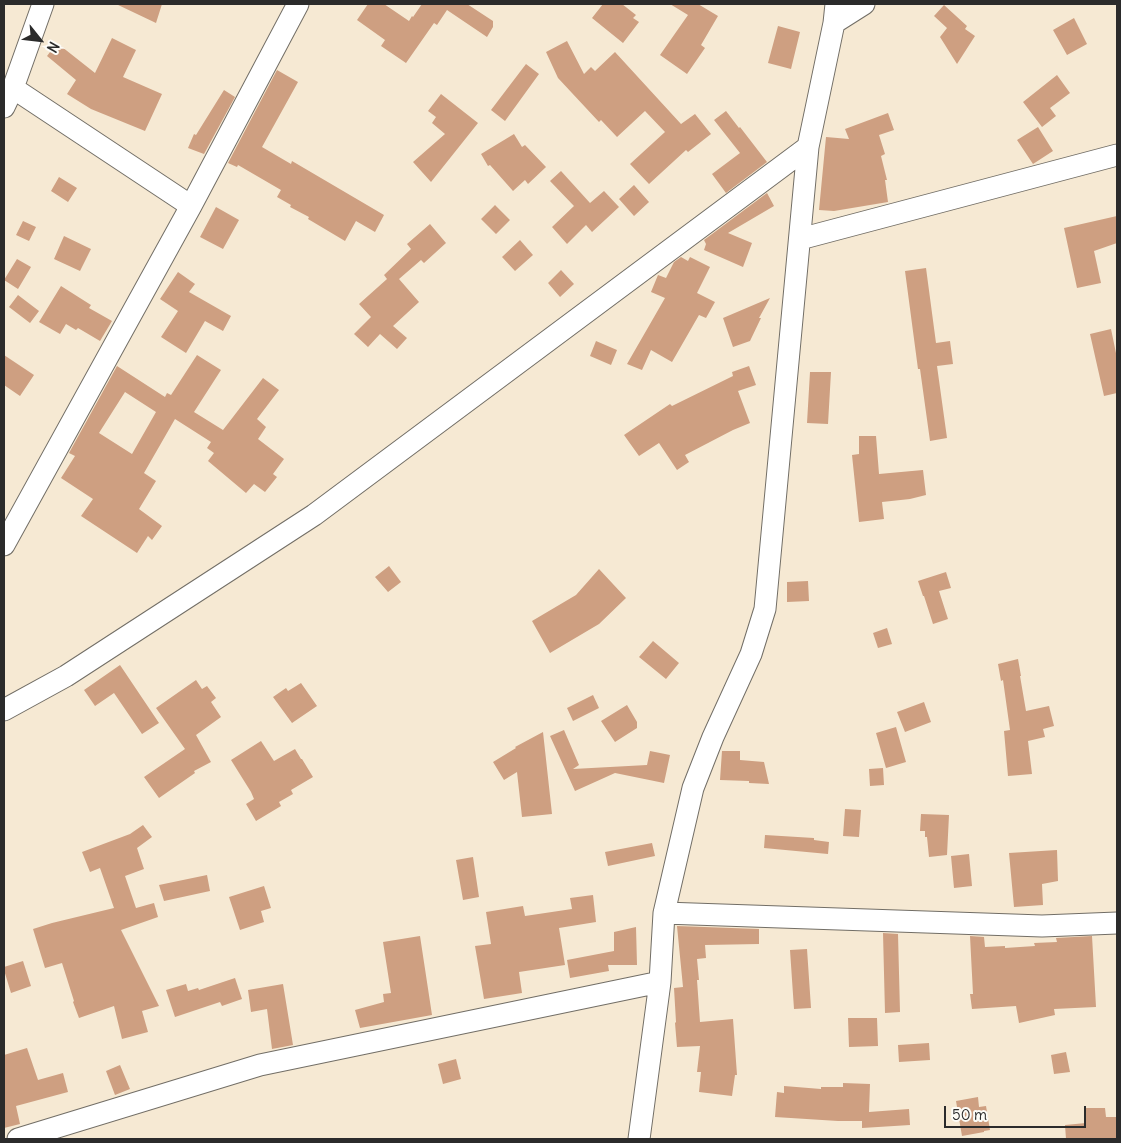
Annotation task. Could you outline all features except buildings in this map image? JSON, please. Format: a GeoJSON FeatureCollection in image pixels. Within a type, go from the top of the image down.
{"type":"FeatureCollection","features":[{"type":"Feature","properties":{"kind":"street"},"geometry":{"type":"LineString","coordinates":[[4,107],[13,88],[43,4]]}},
{"type":"Feature","properties":{"kind":"street"},"geometry":{"type":"LineString","coordinates":[[4,545],[191,206],[298,4]]}},
{"type":"Feature","properties":{"kind":"street"},"geometry":{"type":"LineString","coordinates":[[639,1139],[660,982],[664,913],[693,788],[713,737],[751,654],[765,609],[808,147],[835,14],[864,4]]}},
{"type":"Feature","properties":{"kind":"street"},"geometry":{"type":"LineString","coordinates":[[13,88],[191,206]]}},
{"type":"Feature","properties":{"kind":"street"},"geometry":{"type":"LineString","coordinates":[[4,710],[66,676],[314,516],[808,147]]}},
{"type":"Feature","properties":{"kind":"street"},"geometry":{"type":"LineString","coordinates":[[800,239],[1117,155]]}},
{"type":"Feature","properties":{"kind":"street"},"geometry":{"type":"LineString","coordinates":[[664,913],[1042,926],[1117,923]]}},
{"type":"Feature","properties":{"kind":"street"},"geometry":{"type":"LineString","coordinates":[[18,1139],[260,1065],[660,982]]}}]}
